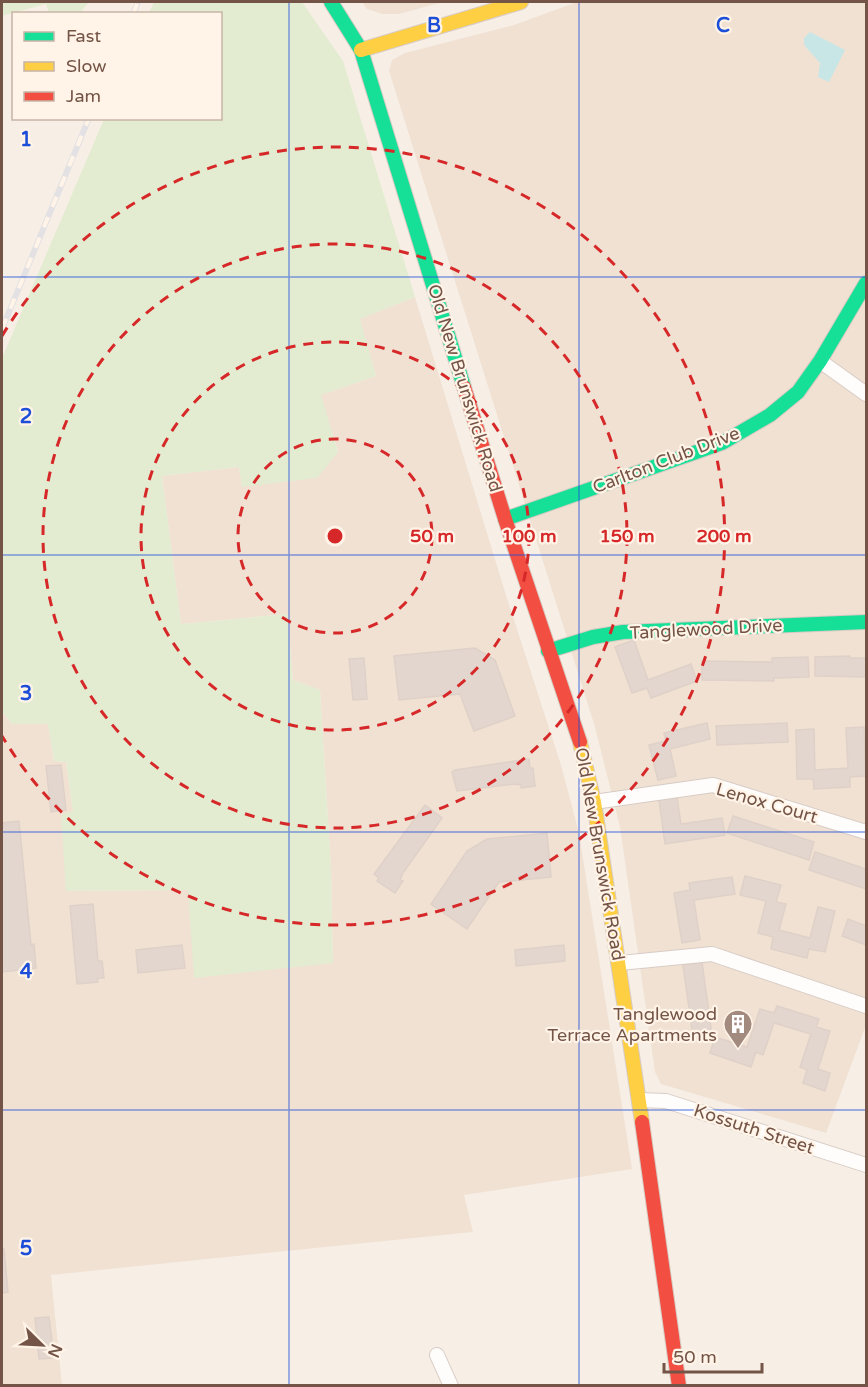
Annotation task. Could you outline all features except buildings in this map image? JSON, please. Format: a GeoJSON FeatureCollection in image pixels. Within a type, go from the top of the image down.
{"type":"FeatureCollection","features":[{"type":"Feature","properties":{"kind":"main road","name":"Old New Brunswick Road"},"geometry":{"type":"LineString","coordinates":[[331,2],[361,50],[505,519],[580,741],[594,802],[620,963],[679,1386]]}},
{"type":"Feature","properties":{"kind":"main road"},"geometry":{"type":"LineString","coordinates":[[361,50],[521,2]]}},
{"type":"Feature","properties":{"kind":"main road","name":"Carlton Club Drive"},"geometry":{"type":"LineString","coordinates":[[505,519],[722,443],[770,415],[798,392],[820,361],[867,283]]}},
{"type":"Feature","properties":{"kind":"main road","name":"Tanglewood Drive"},"geometry":{"type":"LineString","coordinates":[[548,651],[592,637],[623,632],[867,622]]}},
{"type":"Feature","properties":{"kind":"street"},"geometry":{"type":"LineString","coordinates":[[820,361],[867,394]]}},
{"type":"Feature","properties":{"kind":"street","name":"Lenox Court"},"geometry":{"type":"LineString","coordinates":[[594,802],[713,785],[867,832]]}},
{"type":"Feature","properties":{"kind":"street"},"geometry":{"type":"LineString","coordinates":[[620,963],[712,954],[867,1006]]}},
{"type":"Feature","properties":{"kind":"street","name":"Kossuth Street"},"geometry":{"type":"LineString","coordinates":[[640,1100],[666,1101],[867,1165]]}},
{"type":"Feature","properties":{"kind":"street"},"geometry":{"type":"LineString","coordinates":[[437,1355],[451,1386]]}},
{"type":"Feature","properties":{"kind":"shaded area"},"geometry":{"type":"Polygon","coordinates":[[[362,2],[443,2],[399,14],[382,14],[367,9],[362,2]]]}},
{"type":"Feature","properties":{"kind":"shaded area"},"geometry":{"type":"Polygon","coordinates":[[[577,2],[866,2],[866,1025],[826,1133],[661,1084],[655,1072],[620,827],[595,727],[389,71],[392,60],[405,53],[514,25],[577,2]]]}},
{"type":"Feature","properties":{"kind":"shaded area"},"geometry":{"type":"Polygon","coordinates":[[[415,297],[505,592],[561,765],[579,833],[632,1169],[464,1195],[473,1232],[51,1275],[62,1385],[2,1385],[2,711],[12,724],[48,724],[54,761],[66,762],[73,811],[66,891],[188,890],[333,963],[331,869],[320,690],[293,680],[287,614],[181,624],[162,476],[239,467],[242,486],[338,451],[320,395],[376,376],[359,319],[415,297]]]}},
{"type":"Feature","properties":{"kind":"green space"},"geometry":{"type":"Polygon","coordinates":[[[2,2],[89,2],[81,12],[49,12],[46,4],[2,16],[2,2]]]}},
{"type":"Feature","properties":{"kind":"green space"},"geometry":{"type":"Polygon","coordinates":[[[154,2],[302,2],[343,61],[415,297],[360,319],[376,376],[321,395],[338,452],[317,478],[242,487],[239,467],[162,476],[181,624],[287,614],[293,680],[320,690],[331,869],[333,963],[194,978],[188,890],[66,891],[61,815],[73,811],[66,762],[54,761],[48,724],[12,724],[2,711],[2,358],[104,120],[222,120],[222,12],[149,12],[154,2]]]}},
{"type":"Feature","properties":{"kind":"water"},"geometry":{"type":"Polygon","coordinates":[[[810,32],[845,50],[829,82],[818,77],[820,63],[804,45],[804,38],[810,32]]]}},
{"type":"Feature","properties":{"kind":"railway"},"geometry":{"type":"LineString","coordinates":[[134,12],[138,2]]}},
{"type":"Feature","properties":{"kind":"railway"},"geometry":{"type":"LineString","coordinates":[[2,329],[88,120]]}},
{"type":"Feature","properties":{"kind":"traffic: fast"},"geometry":{"type":"LineString","coordinates":[[331,2],[361,50],[464,387]]}},
{"type":"Feature","properties":{"kind":"traffic: fast"},"geometry":{"type":"LineString","coordinates":[[505,519],[722,443],[770,415],[798,392],[820,361],[866,283]]}},
{"type":"Feature","properties":{"kind":"traffic: fast"},"geometry":{"type":"LineString","coordinates":[[548,651],[593,637],[623,632],[866,622]]}},
{"type":"Feature","properties":{"kind":"traffic: slow"},"geometry":{"type":"LineString","coordinates":[[361,50],[521,2]]}},
{"type":"Feature","properties":{"kind":"traffic: slow"},"geometry":{"type":"LineString","coordinates":[[580,742],[594,802],[642,1122]]}},
{"type":"Feature","properties":{"kind":"traffic: jam"},"geometry":{"type":"LineString","coordinates":[[464,387],[505,519],[580,742]]}},
{"type":"Feature","properties":{"kind":"traffic: jam"},"geometry":{"type":"LineString","coordinates":[[642,1122],[679,1386]]}},
{"type":"Feature","properties":{"kind":"place","name":"Tanglewood Terrace Apartments"},"geometry":{"type":"Point","coordinates":[738,1050]}}]}
